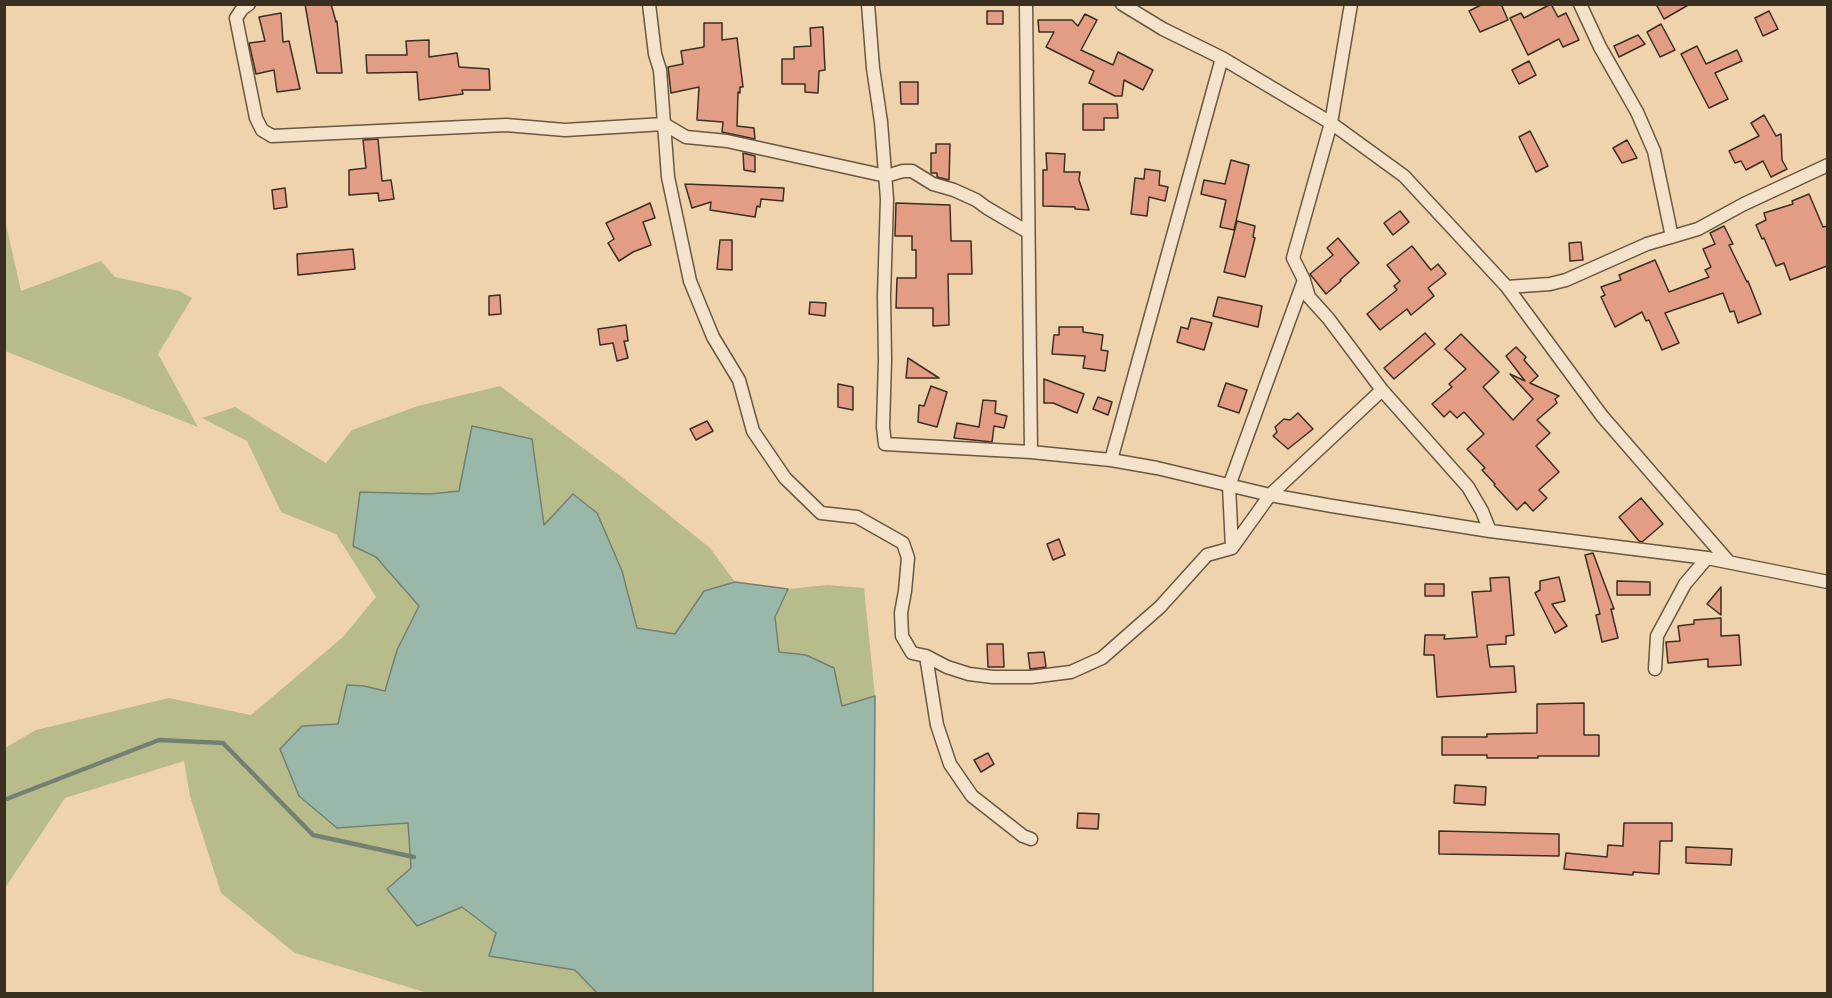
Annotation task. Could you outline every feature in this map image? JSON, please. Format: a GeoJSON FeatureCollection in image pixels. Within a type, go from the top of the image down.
{"type":"FeatureCollection","features":[{"type":"Feature","properties":{"kind":"street"},"geometry":{"type":"LineString","coordinates":[[249,4],[236,18],[256,118],[262,130],[272,136],[506,124],[565,130],[664,124],[686,137],[727,141],[886,176],[912,171],[933,183],[976,200],[1028,232]]}},
{"type":"Feature","properties":{"kind":"street"},"geometry":{"type":"LineString","coordinates":[[648,4],[655,54],[660,70],[668,177],[690,281],[713,337],[739,380],[753,431],[785,478],[821,513],[857,517],[903,543],[908,558],[901,613],[902,636],[912,653],[926,656],[947,667],[969,674],[993,677],[1031,677],[1071,672],[1102,658],[1160,607],[1208,555],[1232,548],[1270,495],[1382,390]]}},
{"type":"Feature","properties":{"kind":"street"},"geometry":{"type":"LineString","coordinates":[[868,4],[887,199],[883,411],[885,444],[1031,452],[1111,460],[1157,468],[1270,495],[1490,531],[1728,561],[1827,582]]}},
{"type":"Feature","properties":{"kind":"street"},"geometry":{"type":"LineString","coordinates":[[1026,4],[1031,452]]}},
{"type":"Feature","properties":{"kind":"street"},"geometry":{"type":"LineString","coordinates":[[1122,4],[1163,29],[1222,58],[1331,123],[1404,176],[1507,287],[1602,416],[1728,561]]}},
{"type":"Feature","properties":{"kind":"street"},"geometry":{"type":"LineString","coordinates":[[1351,4],[1331,123],[1293,258],[1304,280],[1309,297],[1328,318],[1382,390],[1468,487],[1490,531]]}},
{"type":"Feature","properties":{"kind":"street"},"geometry":{"type":"LineString","coordinates":[[1580,4],[1600,47],[1637,112],[1654,151],[1672,237]]}},
{"type":"Feature","properties":{"kind":"street"},"geometry":{"type":"LineString","coordinates":[[1111,460],[1222,58]]}},
{"type":"Feature","properties":{"kind":"street"},"geometry":{"type":"LineString","coordinates":[[1507,287],[1550,284],[1566,280],[1647,244],[1698,229],[1744,204],[1827,165]]}},
{"type":"Feature","properties":{"kind":"street"},"geometry":{"type":"LineString","coordinates":[[1232,548],[1229,486],[1304,280]]}},
{"type":"Feature","properties":{"kind":"street"},"geometry":{"type":"LineString","coordinates":[[1655,669],[1657,636],[1685,584],[1707,558]]}},
{"type":"Feature","properties":{"kind":"street"},"geometry":{"type":"LineString","coordinates":[[926,656],[937,725],[950,764],[972,796],[1023,836],[1031,839]]}},
{"type":"Feature","properties":{"kind":"green space"},"geometry":{"type":"Polygon","coordinates":[[[5,220],[21,291],[101,261],[115,277],[179,291],[192,298],[158,354],[198,427],[5,351],[5,220]]]}},
{"type":"Feature","properties":{"kind":"green space"},"geometry":{"type":"Polygon","coordinates":[[[500,386],[623,478],[710,548],[735,582],[704,591],[675,634],[637,628],[622,571],[543,526],[459,491],[430,494],[360,492],[353,546],[376,557],[419,606],[397,650],[385,691],[364,686],[338,724],[302,726],[337,828],[408,823],[411,868],[496,933],[489,956],[575,970],[597,993],[428,993],[295,953],[221,893],[190,796],[184,761],[65,798],[5,888],[5,748],[36,730],[169,698],[251,715],[343,637],[376,597],[336,534],[281,512],[247,441],[202,418],[235,407],[326,463],[352,430],[418,406],[500,386]]]}},
{"type":"Feature","properties":{"kind":"green space"},"geometry":{"type":"Polygon","coordinates":[[[827,585],[864,588],[875,696],[841,706],[806,655],[779,652],[775,617],[788,589],[827,585]]]}},
{"type":"Feature","properties":{"kind":"shaded area"},"geometry":{"type":"Polygon","coordinates":[[[472,426],[532,439],[544,525],[573,494],[597,513],[622,571],[637,628],[675,634],[704,591],[735,582],[788,589],[775,617],[779,652],[806,655],[834,668],[842,706],[875,696],[873,993],[597,993],[575,970],[489,956],[496,933],[462,907],[417,926],[387,889],[411,868],[408,823],[337,828],[299,796],[280,749],[302,726],[338,724],[347,685],[385,691],[397,650],[419,606],[376,557],[353,546],[360,492],[430,494],[459,491],[472,426]]]}},
{"type":"Feature","properties":{"kind":"building"},"geometry":{"type":"Polygon","coordinates":[[[305,4],[331,4],[337,21],[342,73],[317,73],[305,4]]]}},
{"type":"Feature","properties":{"kind":"building"},"geometry":{"type":"Polygon","coordinates":[[[1483,4],[1501,4],[1508,20],[1480,32],[1469,11],[1483,4]]]}},
{"type":"Feature","properties":{"kind":"building"},"geometry":{"type":"Polygon","coordinates":[[[1551,4],[1558,17],[1566,13],[1579,40],[1563,47],[1559,39],[1528,55],[1510,18],[1521,13],[1524,18],[1551,4]]]}},
{"type":"Feature","properties":{"kind":"building"},"geometry":{"type":"Polygon","coordinates":[[[1656,4],[1690,4],[1664,19],[1656,4]]]}},
{"type":"Feature","properties":{"kind":"building"},"geometry":{"type":"Polygon","coordinates":[[[987,11],[1003,11],[1003,24],[987,24],[987,11]]]}},
{"type":"Feature","properties":{"kind":"building"},"geometry":{"type":"Polygon","coordinates":[[[1769,11],[1778,29],[1763,36],[1755,18],[1769,11]]]}},
{"type":"Feature","properties":{"kind":"building"},"geometry":{"type":"Polygon","coordinates":[[[281,13],[283,42],[289,41],[300,89],[277,92],[274,70],[256,74],[249,43],[265,41],[259,17],[281,13]]]}},
{"type":"Feature","properties":{"kind":"building"},"geometry":{"type":"Polygon","coordinates":[[[1085,14],[1097,20],[1081,50],[1113,65],[1118,52],[1153,70],[1143,90],[1124,80],[1122,96],[1115,96],[1089,83],[1094,71],[1046,47],[1054,32],[1039,32],[1038,20],[1072,20],[1078,26],[1085,14]]]}},
{"type":"Feature","properties":{"kind":"building"},"geometry":{"type":"Polygon","coordinates":[[[704,23],[722,23],[722,40],[737,38],[743,87],[740,87],[740,93],[738,92],[737,126],[754,128],[755,139],[722,132],[723,122],[697,120],[699,87],[671,93],[668,67],[683,64],[681,51],[704,47],[704,23]]]}},
{"type":"Feature","properties":{"kind":"building"},"geometry":{"type":"Polygon","coordinates":[[[1661,24],[1675,50],[1660,57],[1647,32],[1661,24]]]}},
{"type":"Feature","properties":{"kind":"building"},"geometry":{"type":"Polygon","coordinates":[[[823,27],[825,70],[819,71],[818,93],[805,92],[805,84],[782,84],[782,59],[794,59],[794,47],[811,46],[810,28],[823,27]]]}},
{"type":"Feature","properties":{"kind":"building"},"geometry":{"type":"Polygon","coordinates":[[[1638,35],[1645,44],[1619,57],[1614,46],[1638,35]]]}},
{"type":"Feature","properties":{"kind":"building"},"geometry":{"type":"Polygon","coordinates":[[[429,40],[429,57],[457,53],[459,67],[489,69],[490,90],[462,90],[463,94],[419,100],[417,72],[367,73],[366,55],[407,55],[406,41],[429,40]]]}},
{"type":"Feature","properties":{"kind":"building"},"geometry":{"type":"Polygon","coordinates":[[[1697,46],[1706,64],[1737,50],[1742,61],[1715,73],[1728,99],[1709,108],[1681,54],[1697,46]]]}},
{"type":"Feature","properties":{"kind":"building"},"geometry":{"type":"Polygon","coordinates":[[[1529,61],[1536,75],[1519,84],[1512,70],[1529,61]]]}},
{"type":"Feature","properties":{"kind":"building"},"geometry":{"type":"Polygon","coordinates":[[[900,82],[918,82],[918,104],[901,104],[900,82]]]}},
{"type":"Feature","properties":{"kind":"building"},"geometry":{"type":"Polygon","coordinates":[[[1083,104],[1117,104],[1118,118],[1104,118],[1104,130],[1083,130],[1083,104]]]}},
{"type":"Feature","properties":{"kind":"building"},"geometry":{"type":"Polygon","coordinates":[[[1764,115],[1776,136],[1781,134],[1782,160],[1787,169],[1771,177],[1763,161],[1746,170],[1741,161],[1735,163],[1729,151],[1759,136],[1751,123],[1764,115]]]}},
{"type":"Feature","properties":{"kind":"building"},"geometry":{"type":"Polygon","coordinates":[[[1530,131],[1548,166],[1536,172],[1519,137],[1530,131]]]}},
{"type":"Feature","properties":{"kind":"building"},"geometry":{"type":"Polygon","coordinates":[[[378,139],[382,181],[391,180],[394,199],[379,201],[378,193],[349,195],[349,170],[366,168],[363,140],[378,139]]]}},
{"type":"Feature","properties":{"kind":"building"},"geometry":{"type":"Polygon","coordinates":[[[1627,140],[1637,158],[1622,163],[1613,148],[1627,140]]]}},
{"type":"Feature","properties":{"kind":"building"},"geometry":{"type":"Polygon","coordinates":[[[936,144],[950,144],[949,180],[937,177],[937,173],[931,173],[931,153],[936,153],[936,144]]]}},
{"type":"Feature","properties":{"kind":"building"},"geometry":{"type":"Polygon","coordinates":[[[743,153],[755,156],[755,172],[744,170],[743,153]]]}},
{"type":"Feature","properties":{"kind":"building"},"geometry":{"type":"Polygon","coordinates":[[[1046,153],[1065,154],[1064,172],[1080,172],[1079,180],[1089,210],[1043,206],[1043,170],[1047,170],[1046,153]]]}},
{"type":"Feature","properties":{"kind":"building"},"geometry":{"type":"Polygon","coordinates":[[[1231,160],[1249,165],[1234,230],[1220,227],[1226,200],[1201,194],[1204,180],[1225,184],[1231,160]]]}},
{"type":"Feature","properties":{"kind":"building"},"geometry":{"type":"Polygon","coordinates":[[[1145,169],[1160,171],[1159,185],[1168,187],[1165,201],[1149,197],[1147,216],[1131,214],[1135,178],[1144,179],[1145,169]]]}},
{"type":"Feature","properties":{"kind":"building"},"geometry":{"type":"Polygon","coordinates":[[[685,184],[784,188],[783,201],[761,199],[755,217],[710,210],[711,202],[692,208],[685,184]]]}},
{"type":"Feature","properties":{"kind":"building"},"geometry":{"type":"Polygon","coordinates":[[[285,188],[287,207],[274,209],[272,190],[285,188]]]}},
{"type":"Feature","properties":{"kind":"building"},"geometry":{"type":"Polygon","coordinates":[[[1809,194],[1823,227],[1827,226],[1827,266],[1790,280],[1784,263],[1776,266],[1756,225],[1766,220],[1764,213],[1793,204],[1792,201],[1809,194]]]}},
{"type":"Feature","properties":{"kind":"building"},"geometry":{"type":"Polygon","coordinates":[[[650,203],[655,218],[643,222],[651,245],[619,261],[608,243],[614,239],[606,223],[650,203]]]}},
{"type":"Feature","properties":{"kind":"building"},"geometry":{"type":"Polygon","coordinates":[[[896,203],[950,205],[951,241],[971,241],[972,274],[948,274],[949,325],[933,326],[933,308],[896,308],[897,278],[916,278],[916,250],[912,250],[912,236],[895,236],[896,203]]]}},
{"type":"Feature","properties":{"kind":"building"},"geometry":{"type":"Polygon","coordinates":[[[1400,211],[1409,222],[1393,235],[1384,223],[1400,211]]]}},
{"type":"Feature","properties":{"kind":"building"},"geometry":{"type":"Polygon","coordinates":[[[1237,221],[1255,226],[1253,237],[1255,238],[1245,277],[1224,272],[1237,221]]]}},
{"type":"Feature","properties":{"kind":"building"},"geometry":{"type":"Polygon","coordinates":[[[1724,226],[1733,244],[1729,245],[1748,281],[1761,314],[1738,323],[1734,311],[1730,312],[1723,293],[1665,313],[1679,343],[1662,350],[1649,320],[1646,321],[1642,312],[1615,327],[1601,297],[1605,295],[1601,287],[1621,280],[1619,275],[1655,260],[1669,292],[1709,277],[1705,270],[1711,267],[1703,249],[1715,244],[1710,233],[1724,226]]]}},
{"type":"Feature","properties":{"kind":"building"},"geometry":{"type":"Polygon","coordinates":[[[1338,238],[1359,263],[1326,294],[1310,274],[1333,255],[1327,248],[1338,238]]]}},
{"type":"Feature","properties":{"kind":"building"},"geometry":{"type":"Polygon","coordinates":[[[720,240],[732,240],[732,270],[717,269],[720,240]]]}},
{"type":"Feature","properties":{"kind":"building"},"geometry":{"type":"Polygon","coordinates":[[[1581,242],[1583,260],[1570,261],[1569,243],[1581,242]]]}},
{"type":"Feature","properties":{"kind":"building"},"geometry":{"type":"Polygon","coordinates":[[[1412,246],[1431,270],[1438,264],[1446,274],[1428,288],[1434,296],[1411,315],[1407,309],[1380,330],[1367,314],[1397,290],[1394,286],[1400,281],[1387,265],[1412,246]]]}},
{"type":"Feature","properties":{"kind":"building"},"geometry":{"type":"Polygon","coordinates":[[[353,249],[355,269],[298,275],[297,254],[353,249]]]}},
{"type":"Feature","properties":{"kind":"building"},"geometry":{"type":"Polygon","coordinates":[[[500,295],[501,314],[489,315],[489,296],[500,295]]]}},
{"type":"Feature","properties":{"kind":"building"},"geometry":{"type":"Polygon","coordinates":[[[1218,297],[1262,306],[1258,327],[1213,316],[1218,297]]]}},
{"type":"Feature","properties":{"kind":"building"},"geometry":{"type":"Polygon","coordinates":[[[810,302],[826,303],[825,316],[809,314],[810,302]]]}},
{"type":"Feature","properties":{"kind":"building"},"geometry":{"type":"Polygon","coordinates":[[[1191,318],[1212,323],[1204,350],[1177,342],[1181,327],[1188,329],[1191,318]]]}},
{"type":"Feature","properties":{"kind":"building"},"geometry":{"type":"Polygon","coordinates":[[[626,325],[628,341],[624,341],[628,358],[617,361],[613,343],[600,345],[598,329],[626,325]]]}},
{"type":"Feature","properties":{"kind":"building"},"geometry":{"type":"Polygon","coordinates":[[[1059,327],[1083,327],[1083,332],[1103,335],[1101,350],[1108,351],[1105,371],[1083,368],[1085,356],[1052,354],[1054,335],[1059,335],[1059,327]]]}},
{"type":"Feature","properties":{"kind":"building"},"geometry":{"type":"Polygon","coordinates":[[[1425,333],[1435,344],[1394,379],[1384,368],[1425,333]]]}},
{"type":"Feature","properties":{"kind":"building"},"geometry":{"type":"Polygon","coordinates":[[[1461,334],[1499,372],[1483,387],[1513,420],[1533,399],[1510,374],[1525,381],[1506,356],[1516,347],[1526,357],[1524,360],[1538,376],[1530,383],[1559,396],[1555,399],[1557,403],[1537,420],[1550,433],[1536,446],[1559,472],[1539,490],[1547,498],[1533,511],[1525,502],[1517,510],[1494,485],[1482,470],[1485,468],[1467,449],[1484,434],[1464,412],[1457,418],[1450,411],[1444,417],[1432,404],[1452,387],[1449,384],[1466,369],[1445,349],[1461,334]]]}},
{"type":"Feature","properties":{"kind":"building"},"geometry":{"type":"Polygon","coordinates":[[[908,358],[939,378],[906,378],[908,358]]]}},
{"type":"Feature","properties":{"kind":"building"},"geometry":{"type":"Polygon","coordinates":[[[1044,379],[1084,394],[1077,413],[1053,403],[1044,403],[1044,379]]]}},
{"type":"Feature","properties":{"kind":"building"},"geometry":{"type":"Polygon","coordinates":[[[1226,383],[1247,390],[1239,413],[1218,406],[1226,383]]]}},
{"type":"Feature","properties":{"kind":"building"},"geometry":{"type":"Polygon","coordinates":[[[838,384],[853,387],[853,410],[838,407],[838,384]]]}},
{"type":"Feature","properties":{"kind":"building"},"geometry":{"type":"Polygon","coordinates":[[[931,386],[947,392],[937,427],[918,422],[919,405],[924,406],[931,386]]]}},
{"type":"Feature","properties":{"kind":"building"},"geometry":{"type":"Polygon","coordinates":[[[1098,397],[1112,402],[1108,415],[1093,409],[1098,397]]]}},
{"type":"Feature","properties":{"kind":"building"},"geometry":{"type":"Polygon","coordinates":[[[983,400],[996,401],[995,413],[1007,416],[1004,428],[994,426],[992,442],[954,438],[957,423],[979,427],[983,400]]]}},
{"type":"Feature","properties":{"kind":"building"},"geometry":{"type":"Polygon","coordinates":[[[1298,413],[1313,429],[1288,449],[1273,436],[1277,432],[1275,427],[1284,419],[1290,420],[1298,413]]]}},
{"type":"Feature","properties":{"kind":"building"},"geometry":{"type":"Polygon","coordinates":[[[707,421],[713,431],[696,440],[690,429],[707,421]]]}},
{"type":"Feature","properties":{"kind":"building"},"geometry":{"type":"Polygon","coordinates":[[[1641,498],[1663,524],[1642,542],[1619,517],[1641,498]]]}},
{"type":"Feature","properties":{"kind":"building"},"geometry":{"type":"Polygon","coordinates":[[[1059,539],[1065,555],[1053,560],[1047,544],[1059,539]]]}},
{"type":"Feature","properties":{"kind":"building"},"geometry":{"type":"Polygon","coordinates":[[[1593,553],[1614,609],[1611,609],[1618,638],[1602,642],[1596,615],[1600,614],[1585,555],[1593,553]]]}},
{"type":"Feature","properties":{"kind":"building"},"geometry":{"type":"Polygon","coordinates":[[[1509,577],[1514,635],[1506,636],[1506,644],[1487,645],[1490,667],[1514,666],[1516,692],[1437,697],[1434,655],[1424,655],[1425,635],[1445,635],[1444,639],[1477,637],[1472,592],[1491,591],[1490,578],[1509,577]]]}},
{"type":"Feature","properties":{"kind":"building"},"geometry":{"type":"Polygon","coordinates":[[[1559,577],[1565,601],[1552,604],[1567,626],[1555,633],[1535,593],[1540,590],[1540,581],[1559,577]]]}},
{"type":"Feature","properties":{"kind":"building"},"geometry":{"type":"Polygon","coordinates":[[[1617,581],[1650,582],[1650,595],[1617,595],[1617,581]]]}},
{"type":"Feature","properties":{"kind":"building"},"geometry":{"type":"Polygon","coordinates":[[[1425,584],[1444,584],[1444,596],[1425,596],[1425,584]]]}},
{"type":"Feature","properties":{"kind":"building"},"geometry":{"type":"Polygon","coordinates":[[[1721,587],[1721,615],[1707,604],[1721,587]]]}},
{"type":"Feature","properties":{"kind":"building"},"geometry":{"type":"Polygon","coordinates":[[[1721,618],[1721,636],[1739,635],[1741,665],[1708,667],[1708,659],[1668,663],[1666,642],[1680,641],[1678,626],[1694,624],[1694,620],[1721,618]]]}},
{"type":"Feature","properties":{"kind":"building"},"geometry":{"type":"Polygon","coordinates":[[[987,644],[1003,644],[1004,667],[988,667],[987,644]]]}},
{"type":"Feature","properties":{"kind":"building"},"geometry":{"type":"Polygon","coordinates":[[[1044,652],[1046,667],[1030,669],[1028,653],[1044,652]]]}},
{"type":"Feature","properties":{"kind":"building"},"geometry":{"type":"Polygon","coordinates":[[[1584,703],[1584,735],[1599,735],[1599,756],[1487,758],[1487,755],[1442,755],[1442,737],[1487,737],[1487,734],[1537,733],[1537,704],[1584,703]]]}},
{"type":"Feature","properties":{"kind":"building"},"geometry":{"type":"Polygon","coordinates":[[[988,753],[994,764],[981,772],[974,760],[988,753]]]}},
{"type":"Feature","properties":{"kind":"building"},"geometry":{"type":"Polygon","coordinates":[[[1455,785],[1486,787],[1485,805],[1454,803],[1455,785]]]}},
{"type":"Feature","properties":{"kind":"building"},"geometry":{"type":"Polygon","coordinates":[[[1078,813],[1099,814],[1098,829],[1077,828],[1078,813]]]}},
{"type":"Feature","properties":{"kind":"building"},"geometry":{"type":"Polygon","coordinates":[[[1624,823],[1672,823],[1672,841],[1660,841],[1659,874],[1633,872],[1633,875],[1564,869],[1566,853],[1607,857],[1608,845],[1623,846],[1624,823]]]}},
{"type":"Feature","properties":{"kind":"building"},"geometry":{"type":"Polygon","coordinates":[[[1439,831],[1559,834],[1559,856],[1439,854],[1439,831]]]}},
{"type":"Feature","properties":{"kind":"building"},"geometry":{"type":"Polygon","coordinates":[[[1686,847],[1732,849],[1731,865],[1686,863],[1686,847]]]}},
{"type":"Feature","properties":{"kind":"waterway"},"geometry":{"type":"LineString","coordinates":[[4,800],[159,740],[223,743],[313,835],[414,857]]}}]}
